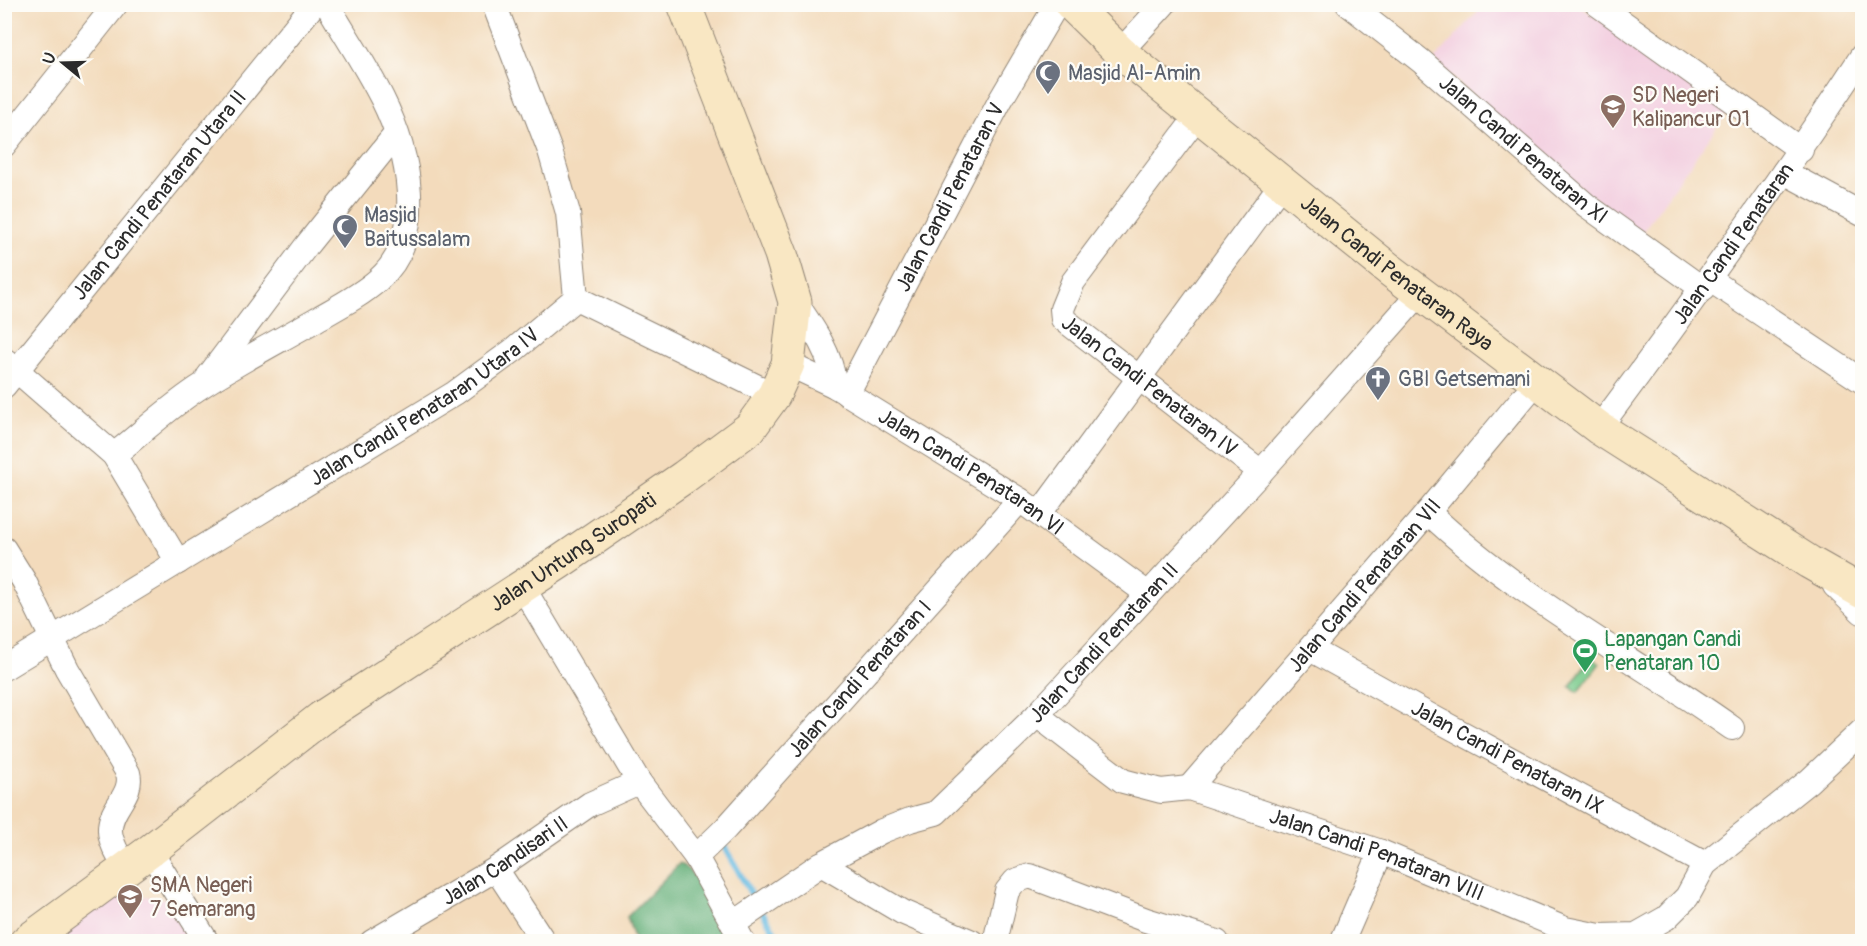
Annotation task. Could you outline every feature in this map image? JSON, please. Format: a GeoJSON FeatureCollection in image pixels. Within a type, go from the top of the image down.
{"type":"FeatureCollection","features":[{"type":"Feature","properties":{"kind":"main road","name":"Jalan Untung Suropati"},"geometry":{"type":"LineString","coordinates":[[26,942],[138,860],[321,718],[684,477],[750,428],[774,395],[788,364],[795,302],[781,254],[684,4]]}},
{"type":"Feature","properties":{"kind":"main road","name":"Jalan Candi Penataran Raya"},"geometry":{"type":"LineString","coordinates":[[1071,4],[1120,52],[1282,183],[1420,293],[1599,428],[1809,562],[1863,592]]}},
{"type":"Feature","properties":{"kind":"street"},"geometry":{"type":"LineString","coordinates":[[4,145],[116,4]]}},
{"type":"Feature","properties":{"kind":"street","name":"Jalan Candi Penataran Utara II"},"geometry":{"type":"LineString","coordinates":[[9,372],[314,4]]}},
{"type":"Feature","properties":{"kind":"street"},"geometry":{"type":"LineString","coordinates":[[114,455],[201,386],[362,293],[387,272],[402,242],[411,206],[408,180],[396,134],[383,98],[327,4]]}},
{"type":"Feature","properties":{"kind":"street"},"geometry":{"type":"LineString","coordinates":[[494,4],[550,151],[568,213],[576,298],[774,395]]}},
{"type":"Feature","properties":{"kind":"street","name":"Jalan Candi Penataran V"},"geometry":{"type":"LineString","coordinates":[[841,390],[1000,101],[1057,4]]}},
{"type":"Feature","properties":{"kind":"street"},"geometry":{"type":"LineString","coordinates":[[1120,52],[1164,4]]}},
{"type":"Feature","properties":{"kind":"street","name":"Jalan Candi Penataran XI"},"geometry":{"type":"LineString","coordinates":[[1348,4],[1421,61],[1586,205],[1706,284],[1863,381]]}},
{"type":"Feature","properties":{"kind":"street"},"geometry":{"type":"LineString","coordinates":[[1597,4],[1800,150]]}},
{"type":"Feature","properties":{"kind":"street","name":"Jalan Candi Penataran"},"geometry":{"type":"LineString","coordinates":[[1599,428],[1706,284],[1863,56]]}},
{"type":"Feature","properties":{"kind":"street","name":"Jalan Candi Penataran IV"},"geometry":{"type":"LineString","coordinates":[[1198,115],[1073,282],[1062,309],[1063,319],[1261,472]]}},
{"type":"Feature","properties":{"kind":"street"},"geometry":{"type":"LineString","coordinates":[[201,386],[307,245],[396,134]]}},
{"type":"Feature","properties":{"kind":"street"},"geometry":{"type":"LineString","coordinates":[[1784,172],[1863,214]]}},
{"type":"Feature","properties":{"kind":"street","name":"Jalan Candi Penataran I"},"geometry":{"type":"LineString","coordinates":[[696,857],[1030,506],[1139,376],[1282,183]]}},
{"type":"Feature","properties":{"kind":"street","name":"Jalan Candi Penataran II"},"geometry":{"type":"LineString","coordinates":[[748,920],[821,864],[882,831],[936,813],[1037,715],[1261,472],[1420,293]]}},
{"type":"Feature","properties":{"kind":"street","name":"Jalan Candi Penataran Utara IV"},"geometry":{"type":"LineString","coordinates":[[4,668],[455,393],[576,298]]}},
{"type":"Feature","properties":{"kind":"street"},"geometry":{"type":"LineString","coordinates":[[795,302],[821,339],[841,390]]}},
{"type":"Feature","properties":{"kind":"street","name":"Jalan Candi Penataran VI"},"geometry":{"type":"LineString","coordinates":[[788,364],[841,390],[1030,506],[1148,594]]}},
{"type":"Feature","properties":{"kind":"street"},"geometry":{"type":"LineString","coordinates":[[9,372],[114,455],[178,562]]}},
{"type":"Feature","properties":{"kind":"street","name":"Jalan Candi Penataran VII"},"geometry":{"type":"LineString","coordinates":[[1189,788],[1428,512],[1537,381]]}},
{"type":"Feature","properties":{"kind":"street"},"geometry":{"type":"LineString","coordinates":[[1428,512],[1455,538],[1524,590],[1732,728]]}},
{"type":"Feature","properties":{"kind":"street"},"geometry":{"type":"LineString","coordinates":[[4,549],[24,581],[51,640],[128,773],[130,783],[113,815],[110,826],[111,837],[138,860],[207,942]]}},
{"type":"Feature","properties":{"kind":"street"},"geometry":{"type":"LineString","coordinates":[[1809,562],[1863,612]]}},
{"type":"Feature","properties":{"kind":"street"},"geometry":{"type":"LineString","coordinates":[[522,586],[639,782],[748,920]]}},
{"type":"Feature","properties":{"kind":"street","name":"Jalan Candi Penataran IX"},"geometry":{"type":"LineString","coordinates":[[1310,649],[1705,864]]}},
{"type":"Feature","properties":{"kind":"street","name":"Jalan Candi Penataran VIII"},"geometry":{"type":"LineString","coordinates":[[1037,715],[1123,780],[1161,791],[1189,788],[1381,852],[1565,929],[1600,936],[1636,935],[1666,918],[1687,897],[1705,864]]}},
{"type":"Feature","properties":{"kind":"street"},"geometry":{"type":"LineString","coordinates":[[1705,864],[1809,781],[1863,731]]}},
{"type":"Feature","properties":{"kind":"street","name":"Jalan Candisari II"},"geometry":{"type":"LineString","coordinates":[[376,941],[496,869],[590,804],[639,782]]}},
{"type":"Feature","properties":{"kind":"street"},"geometry":{"type":"LineString","coordinates":[[1342,942],[1381,852]]}},
{"type":"Feature","properties":{"kind":"street"},"geometry":{"type":"LineString","coordinates":[[821,864],[902,912],[972,942]]}},
{"type":"Feature","properties":{"kind":"street"},"geometry":{"type":"LineString","coordinates":[[496,869],[544,942]]}},
{"type":"Feature","properties":{"kind":"street"},"geometry":{"type":"LineString","coordinates":[[994,942],[1007,891],[1014,881],[1030,876],[1146,920],[1216,942]]}},
{"type":"Feature","properties":{"kind":"shaded area","name":"SD Negeri Kalipancur 01"},"geometry":{"type":"Polygon","coordinates":[[[1484,5],[1578,5],[1729,110],[1641,234],[1532,150],[1434,60],[1484,5]]]}},
{"type":"Feature","properties":{"kind":"shaded area","name":"SMA Negeri 7 Semarang"},"geometry":{"type":"Polygon","coordinates":[[[119,893],[167,899],[189,941],[52,942],[119,893]]]}},
{"type":"Feature","properties":{"kind":"green space","name":"Lapangan Candi Penataran 10"},"geometry":{"type":"Polygon","coordinates":[[[1591,657],[1600,663],[1578,692],[1570,686],[1591,657]]]}},
{"type":"Feature","properties":{"kind":"green space"},"geometry":{"type":"Polygon","coordinates":[[[680,863],[705,889],[723,941],[635,941],[627,917],[680,863]]]}},
{"type":"Feature","properties":{"kind":"waterway"},"geometry":{"type":"LineString","coordinates":[[721,840],[755,901]]}},
{"type":"Feature","properties":{"kind":"waterway"},"geometry":{"type":"LineString","coordinates":[[761,910],[781,942]]}},
{"type":"Feature","properties":{"kind":"place","name":"Masjid Al-Amin"},"geometry":{"type":"Point","coordinates":[1048,96]}},
{"type":"Feature","properties":{"kind":"place","name":"SD Negeri Kalipancur 01"},"geometry":{"type":"Point","coordinates":[1613,130]}},
{"type":"Feature","properties":{"kind":"place","name":"Masjid Baitussalam"},"geometry":{"type":"Point","coordinates":[345,250]}},
{"type":"Feature","properties":{"kind":"place","name":"GBI Getsemani"},"geometry":{"type":"Point","coordinates":[1378,402]}},
{"type":"Feature","properties":{"kind":"place","name":"Lapangan Candi Penataran 10"},"geometry":{"type":"Point","coordinates":[1585,674]}},
{"type":"Feature","properties":{"kind":"place","name":"SMA Negeri 7 Semarang"},"geometry":{"type":"Point","coordinates":[130,920]}}]}
